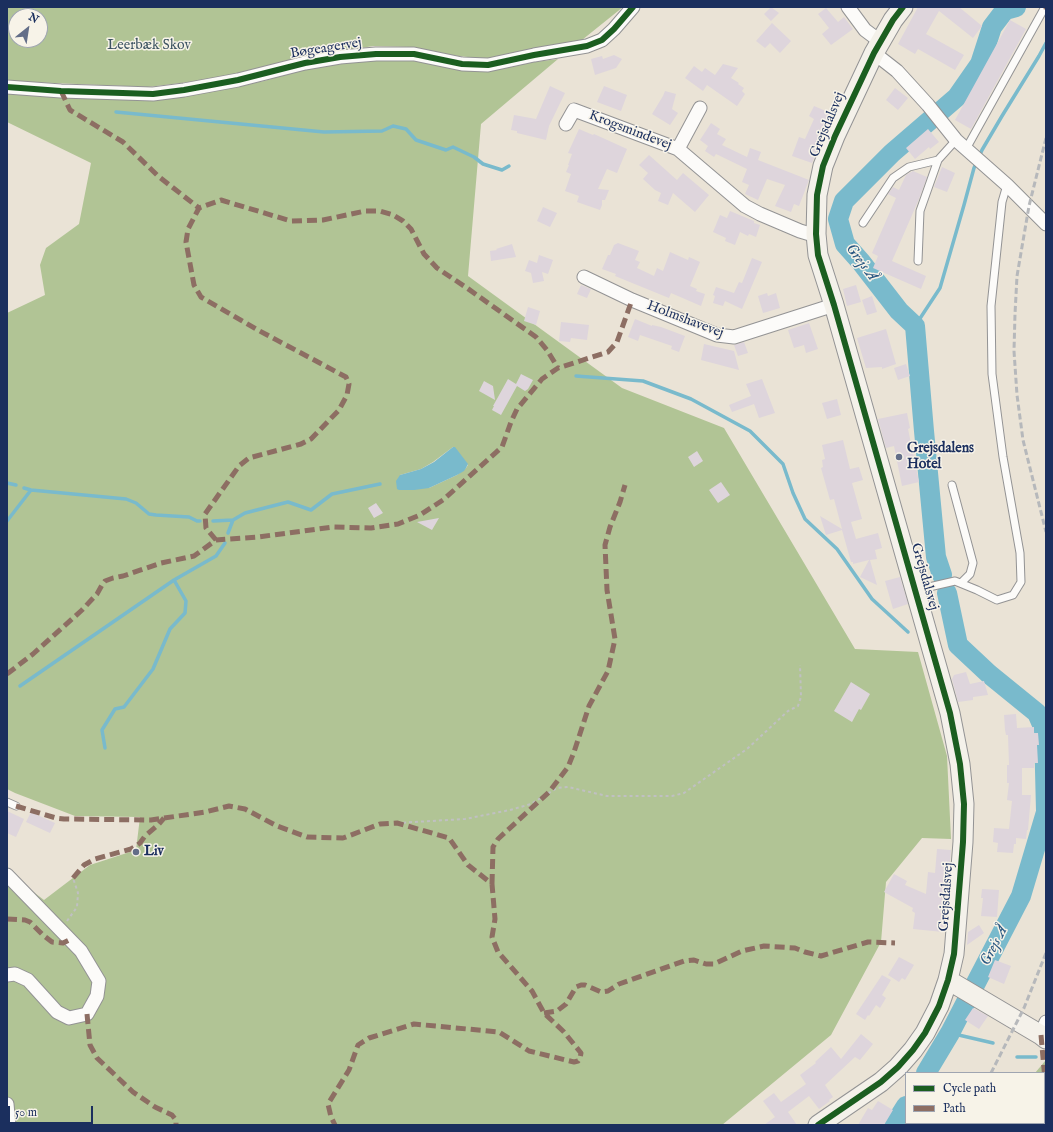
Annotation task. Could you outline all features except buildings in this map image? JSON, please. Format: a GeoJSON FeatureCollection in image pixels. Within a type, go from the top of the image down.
{"type":"FeatureCollection","features":[{"type":"Feature","properties":{"kind":"street","name":"Bøgeagervej"},"geometry":{"type":"LineString","coordinates":[[7,87],[61,91],[153,94],[238,80],[305,63],[340,57],[376,54],[414,54],[462,64],[488,65],[587,46],[602,40],[614,29],[633,7]]}},
{"type":"Feature","properties":{"kind":"street"},"geometry":{"type":"LineString","coordinates":[[848,7],[877,48],[928,105],[956,140],[986,165],[1046,224]]}},
{"type":"Feature","properties":{"kind":"street","name":"Grejsdalsvej"},"geometry":{"type":"LineString","coordinates":[[818,1125],[881,1082],[898,1067],[925,1033],[939,1006],[954,984],[954,954],[963,842],[964,804],[960,764],[950,713],[834,305],[818,255],[816,234],[817,195],[823,166],[835,136],[877,48],[893,20],[903,7]]}},
{"type":"Feature","properties":{"kind":"street","name":"Krogsmindevej"},"geometry":{"type":"LineString","coordinates":[[678,149],[700,108]]}},
{"type":"Feature","properties":{"kind":"street","name":"Krogsmindevej"},"geometry":{"type":"LineString","coordinates":[[566,124],[574,110],[678,149],[744,206],[793,228],[810,234],[816,234]]}},
{"type":"Feature","properties":{"kind":"street","name":"Holmshavevej"},"geometry":{"type":"LineString","coordinates":[[584,277],[632,300],[717,335],[734,337],[834,305]]}},
{"type":"Feature","properties":{"kind":"street"},"geometry":{"type":"LineString","coordinates":[[7,875],[81,951],[99,981],[97,996],[87,1014],[69,1018],[57,1012],[28,980],[15,974],[7,975]]}},
{"type":"Feature","properties":{"kind":"street"},"geometry":{"type":"LineString","coordinates":[[954,984],[1044,1032]]}},
{"type":"Feature","properties":{"kind":"street"},"geometry":{"type":"LineString","coordinates":[[7,1104],[9,1125]]}},
{"type":"Feature","properties":{"kind":"lane"},"geometry":{"type":"LineString","coordinates":[[967,149],[1045,7]]}},
{"type":"Feature","properties":{"kind":"lane"},"geometry":{"type":"LineString","coordinates":[[918,261],[920,212],[938,160],[956,140]]}},
{"type":"Feature","properties":{"kind":"lane"},"geometry":{"type":"LineString","coordinates":[[863,223],[893,178],[909,167],[938,160]]}},
{"type":"Feature","properties":{"kind":"lane"},"geometry":{"type":"LineString","coordinates":[[915,590],[955,581],[997,600],[1013,595],[1021,582],[1020,553],[1003,457],[992,374],[991,306],[1002,202],[1007,185]]}},
{"type":"Feature","properties":{"kind":"lane"},"geometry":{"type":"LineString","coordinates":[[952,485],[973,563],[970,574],[961,583]]}},
{"type":"Feature","properties":{"kind":"lane"},"geometry":{"type":"LineString","coordinates":[[7,802],[16,806]]}},
{"type":"Feature","properties":{"kind":"path"},"geometry":{"type":"LineString","coordinates":[[397,823],[465,819],[510,810],[531,804],[557,788],[568,787],[607,796],[672,796],[684,793],[747,749],[788,711],[798,706],[801,697],[800,665]]}},
{"type":"Feature","properties":{"kind":"path"},"geometry":{"type":"LineString","coordinates":[[60,930],[70,919],[77,906],[78,893],[73,878]]}},
{"type":"Feature","properties":{"kind":"green space","name":"Leerbæk Skov"},"geometry":{"type":"Polygon","coordinates":[[[7,7],[623,7],[577,44],[486,59],[440,54],[411,47],[373,46],[213,79],[148,87],[7,81],[7,7]]]}},
{"type":"Feature","properties":{"kind":"green space"},"geometry":{"type":"Polygon","coordinates":[[[558,59],[481,124],[468,276],[622,388],[724,428],[855,649],[918,652],[947,756],[951,839],[922,838],[886,882],[881,942],[831,1035],[722,1125],[7,1125],[7,872],[44,900],[90,865],[136,850],[140,817],[75,816],[7,789],[7,313],[45,295],[40,265],[46,248],[79,224],[91,163],[7,122],[7,92],[165,99],[264,81],[298,71],[370,60],[407,60],[473,70],[558,59]],[[453,447],[421,469],[400,475],[429,488],[457,475],[468,465],[453,447]]]}},
{"type":"Feature","properties":{"kind":"green space"},"geometry":{"type":"Polygon","coordinates":[[[1045,1061],[1046,1125],[899,1125],[905,1115],[905,1124],[1045,1124],[1045,1072],[1036,1072],[1045,1061]]]}},
{"type":"Feature","properties":{"kind":"water"},"geometry":{"type":"Polygon","coordinates":[[[455,447],[468,464],[464,471],[429,488],[414,490],[397,489],[396,481],[400,475],[421,469],[434,462],[455,447]]]}},
{"type":"Feature","properties":{"kind":"waterway","name":"Grejs Å"},"geometry":{"type":"LineString","coordinates":[[942,575],[936,557],[915,326],[899,311],[845,244],[838,219],[844,201],[892,153],[957,97],[980,64],[992,27],[1005,10],[1016,7]]}},
{"type":"Feature","properties":{"kind":"waterway"},"geometry":{"type":"LineString","coordinates":[[915,326],[940,288],[974,168],[982,150],[1046,43]]}},
{"type":"Feature","properties":{"kind":"waterway"},"geometry":{"type":"LineString","coordinates":[[116,112],[324,132],[382,131],[393,126],[406,129],[416,140],[446,150],[453,147],[474,157],[483,164],[502,170],[509,166]]}},
{"type":"Feature","properties":{"kind":"waterway"},"geometry":{"type":"LineString","coordinates":[[576,376],[643,381],[691,399],[750,431],[783,464],[793,493],[805,519],[837,549],[872,599],[908,632]]}},
{"type":"Feature","properties":{"kind":"waterway"},"geometry":{"type":"LineString","coordinates":[[7,483],[16,485]]}},
{"type":"Feature","properties":{"kind":"waterway"},"geometry":{"type":"LineString","coordinates":[[213,521],[233,520],[245,513],[288,502],[311,510],[332,494],[380,484]]}},
{"type":"Feature","properties":{"kind":"waterway"},"geometry":{"type":"LineString","coordinates":[[24,488],[31,490],[126,499],[136,503],[149,514],[189,517],[200,521]]}},
{"type":"Feature","properties":{"kind":"waterway"},"geometry":{"type":"LineString","coordinates":[[7,521],[31,490]]}},
{"type":"Feature","properties":{"kind":"waterway"},"geometry":{"type":"LineString","coordinates":[[228,533],[233,520]]}},
{"type":"Feature","properties":{"kind":"waterway"},"geometry":{"type":"LineString","coordinates":[[105,748],[102,730],[115,709],[124,707],[153,669],[170,629],[185,613],[186,601],[174,580],[216,556],[225,543]]}},
{"type":"Feature","properties":{"kind":"waterway"},"geometry":{"type":"LineString","coordinates":[[20,686],[174,580]]}},
{"type":"Feature","properties":{"kind":"waterway","name":"Grejs Å"},"geometry":{"type":"LineString","coordinates":[[947,593],[958,645],[989,674],[1037,713],[1044,729],[1046,811]]}},
{"type":"Feature","properties":{"kind":"waterway","name":"Grejs Å"},"geometry":{"type":"LineString","coordinates":[[927,1072],[950,1033],[1021,896],[1046,812]]}},
{"type":"Feature","properties":{"kind":"waterway"},"geometry":{"type":"LineString","coordinates":[[950,1033],[993,1043]]}},
{"type":"Feature","properties":{"kind":"waterway"},"geometry":{"type":"LineString","coordinates":[[1017,1057],[1036,1057]]}},
{"type":"Feature","properties":{"kind":"waterway","name":"Grejs Å"},"geometry":{"type":"LineString","coordinates":[[894,1125],[905,1108]]}},
{"type":"Feature","properties":{"kind":"railway"},"geometry":{"type":"LineString","coordinates":[[1046,138],[1029,206],[1017,276],[1014,351],[1017,395],[1023,440],[1046,532]]}},
{"type":"Feature","properties":{"kind":"railway"},"geometry":{"type":"LineString","coordinates":[[992,1072],[1024,1008],[1046,953]]}},
{"type":"Feature","properties":{"kind":"marked path"},"geometry":{"type":"LineString","coordinates":[[61,91],[70,110],[123,142],[158,176],[199,208]]}},
{"type":"Feature","properties":{"kind":"marked path"},"geometry":{"type":"LineString","coordinates":[[216,540],[206,528],[205,514],[239,466],[249,458],[301,444],[311,439],[339,410],[347,395],[349,384],[346,377],[256,329],[201,297],[194,285],[186,242],[188,229],[199,208],[221,200],[291,221],[323,220],[365,211],[380,211],[393,215],[403,221],[411,229],[424,254],[437,268],[536,337],[547,350],[558,368]]}},
{"type":"Feature","properties":{"kind":"marked path"},"geometry":{"type":"LineString","coordinates":[[7,674],[33,654],[82,610],[97,594],[105,581],[161,563],[194,556],[216,540],[258,537],[333,527],[371,528],[398,524],[420,515],[443,500],[502,447],[517,409],[542,379],[558,368],[608,352],[617,342],[632,300]]}},
{"type":"Feature","properties":{"kind":"marked path"},"geometry":{"type":"LineString","coordinates":[[492,884],[493,847],[498,839],[549,792],[568,767],[589,706],[608,671],[615,639],[607,590],[605,545],[625,485]]}},
{"type":"Feature","properties":{"kind":"marked path"},"geometry":{"type":"LineString","coordinates":[[16,806],[64,819],[151,820],[205,812],[229,806],[245,809],[277,826],[307,837],[343,838],[380,824],[397,823],[449,838],[468,865],[492,884],[495,919],[492,937],[498,952],[532,991],[544,1013],[564,1032],[581,1053],[580,1058],[578,1061],[574,1062],[529,1051],[499,1032],[414,1024],[369,1038],[358,1045],[349,1070],[328,1104],[331,1117],[335,1125]]}},
{"type":"Feature","properties":{"kind":"marked path"},"geometry":{"type":"LineString","coordinates":[[73,878],[84,865],[95,859],[131,849],[136,846],[164,818]]}},
{"type":"Feature","properties":{"kind":"marked path"},"geometry":{"type":"LineString","coordinates":[[7,919],[25,920],[30,922],[52,942],[63,943],[69,940]]}},
{"type":"Feature","properties":{"kind":"marked path"},"geometry":{"type":"LineString","coordinates":[[544,1013],[557,1011],[566,1004],[576,987],[581,985],[585,985],[601,992],[608,991],[619,984],[684,961],[694,960],[706,964],[714,964],[742,951],[764,946],[795,948],[821,956],[868,942],[895,943]]}},
{"type":"Feature","properties":{"kind":"marked path"},"geometry":{"type":"LineString","coordinates":[[87,1014],[90,1045],[97,1058],[133,1092],[155,1107],[172,1115],[176,1120],[176,1125]]}},
{"type":"Feature","properties":{"kind":"marked path"},"geometry":{"type":"LineString","coordinates":[[1041,1035],[1044,1072]]}},
{"type":"Feature","properties":{"kind":"cycle path"},"geometry":{"type":"LineString","coordinates":[[7,87],[61,91],[153,94],[238,80],[305,63],[340,57],[376,54],[414,54],[462,64],[488,65],[587,46],[602,40],[614,29],[633,7]]}},
{"type":"Feature","properties":{"kind":"cycle path"},"geometry":{"type":"LineString","coordinates":[[818,1125],[881,1082],[898,1067],[925,1033],[939,1006],[948,980],[954,954],[963,842],[964,804],[960,764],[950,713],[834,305],[818,255],[816,234],[817,195],[823,166],[835,136],[874,53],[893,20],[903,7]]}},
{"type":"Feature","properties":{"kind":"place","name":"Grejsdalens Hotel"},"geometry":{"type":"Point","coordinates":[899,457]}},
{"type":"Feature","properties":{"kind":"place","name":"Liv"},"geometry":{"type":"Point","coordinates":[136,852]}}]}
